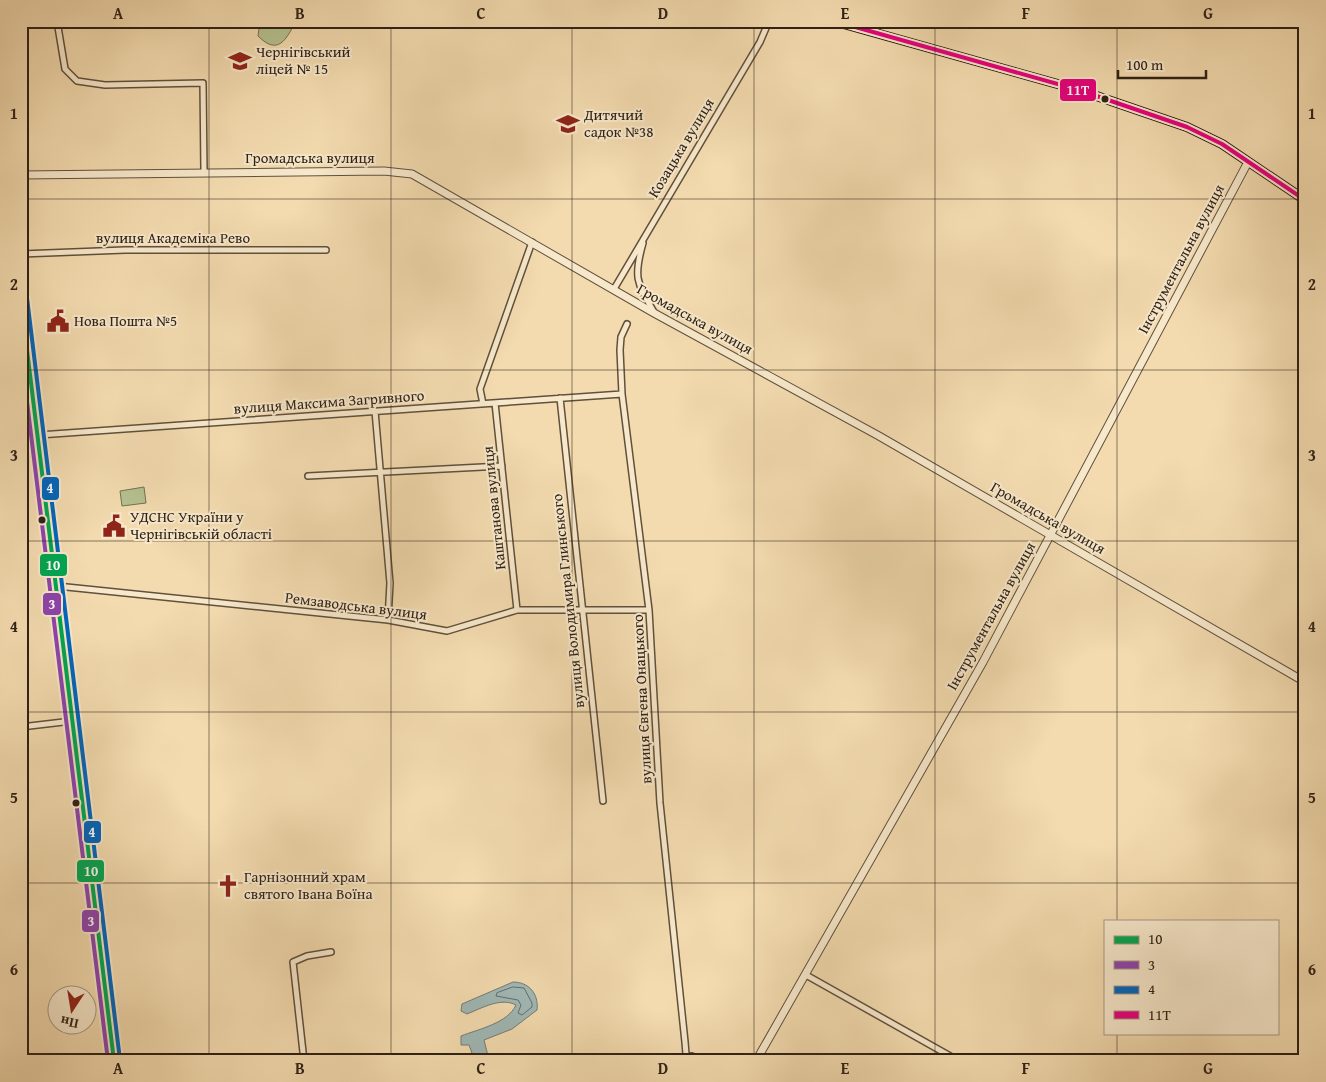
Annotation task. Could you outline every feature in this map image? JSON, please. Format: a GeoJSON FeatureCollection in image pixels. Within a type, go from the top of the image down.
{"type":"FeatureCollection","features":[{"type":"Feature","properties":{"kind":"main road"},"geometry":{"type":"LineString","coordinates":[[832,21],[1135,108],[1205,135],[1305,200]]}},
{"type":"Feature","properties":{"kind":"main road"},"geometry":{"type":"LineString","coordinates":[[21,299],[114,1061]]}},
{"type":"Feature","properties":{"kind":"street"},"geometry":{"type":"LineString","coordinates":[[57,21],[65,69],[77,81],[105,85],[203,83],[204,172]]}},
{"type":"Feature","properties":{"kind":"street","name":"Козацька вулиця"},"geometry":{"type":"LineString","coordinates":[[614,288],[760,42],[769,21]]}},
{"type":"Feature","properties":{"kind":"street"},"geometry":{"type":"LineString","coordinates":[[944,21],[951,24],[956,21]]}},
{"type":"Feature","properties":{"kind":"street","name":"Інструментальна вулиця"},"geometry":{"type":"LineString","coordinates":[[756,1061],[912,789],[1050,536],[1248,162]]}},
{"type":"Feature","properties":{"kind":"street","name":"Громадська вулиця"},"geometry":{"type":"LineString","coordinates":[[21,174],[204,172],[384,172],[412,174],[654,312],[879,436],[1305,682]]}},
{"type":"Feature","properties":{"kind":"street"},"geometry":{"type":"LineString","coordinates":[[645,236],[636,271],[641,290],[654,312]]}},
{"type":"Feature","properties":{"kind":"street"},"geometry":{"type":"LineString","coordinates":[[483,404],[480,389],[532,242]]}},
{"type":"Feature","properties":{"kind":"street","name":"вулиця Академіка Рево"},"geometry":{"type":"LineString","coordinates":[[21,254],[125,250],[326,250]]}},
{"type":"Feature","properties":{"kind":"street","name":"вулиця Євгена Онацького"},"geometry":{"type":"LineString","coordinates":[[627,324],[621,337],[620,350],[622,394],[649,610],[660,803],[686,1054],[706,1061]]}},
{"type":"Feature","properties":{"kind":"street","name":"вулиця Максима Загривного"},"geometry":{"type":"LineString","coordinates":[[39,435],[622,394]]}},
{"type":"Feature","properties":{"kind":"street","name":"вулиця Володимира Глинського"},"geometry":{"type":"LineString","coordinates":[[560,398],[603,802]]}},
{"type":"Feature","properties":{"kind":"street","name":"Каштанова вулиця"},"geometry":{"type":"LineString","coordinates":[[495,403],[517,610]]}},
{"type":"Feature","properties":{"kind":"street"},"geometry":{"type":"LineString","coordinates":[[375,411],[390,583],[388,620]]}},
{"type":"Feature","properties":{"kind":"street"},"geometry":{"type":"LineString","coordinates":[[308,476],[502,466]]}},
{"type":"Feature","properties":{"kind":"street","name":"Ремзаводська вулиця"},"geometry":{"type":"LineString","coordinates":[[57,586],[388,620],[447,631],[517,610],[581,608],[649,610]]}},
{"type":"Feature","properties":{"kind":"street"},"geometry":{"type":"LineString","coordinates":[[21,727],[72,721]]}},
{"type":"Feature","properties":{"kind":"street"},"geometry":{"type":"LineString","coordinates":[[304,1061],[293,962],[307,956],[331,952]]}},
{"type":"Feature","properties":{"kind":"street"},"geometry":{"type":"LineString","coordinates":[[806,975],[959,1061]]}},
{"type":"Feature","properties":{"kind":"street"},"geometry":{"type":"LineString","coordinates":[[943,1053],[948,1061]]}},
{"type":"Feature","properties":{"kind":"green space"},"geometry":{"type":"Polygon","coordinates":[[[260,21],[296,21],[289,34],[281,43],[271,45],[258,36],[260,21]]]}},
{"type":"Feature","properties":{"kind":"green space"},"geometry":{"type":"Polygon","coordinates":[[[144,487],[146,503],[122,506],[120,491],[144,487]]]}},
{"type":"Feature","properties":{"kind":"water"},"geometry":{"type":"Polygon","coordinates":[[[513,982],[524,984],[532,990],[535,994],[537,1010],[512,1029],[484,1040],[488,1056],[485,1061],[460,1061],[456,1057],[472,1053],[469,1045],[461,1045],[461,1036],[500,1021],[516,1005],[504,1002],[498,1003],[485,1006],[467,1014],[461,1011],[462,1004],[513,982]]]}},
{"type":"Feature","properties":{"kind":"transit line","name":"11Т"},"geometry":{"type":"LineString","coordinates":[[834,21],[1079,90],[1187,127],[1222,144],[1305,200]]}},
{"type":"Feature","properties":{"kind":"transit line","name":"4"},"geometry":{"type":"LineString","coordinates":[[27,298],[120,1060]]}},
{"type":"Feature","properties":{"kind":"transit line","name":"10"},"geometry":{"type":"LineString","coordinates":[[21,301],[114,1061]]}},
{"type":"Feature","properties":{"kind":"transit line","name":"3"},"geometry":{"type":"LineString","coordinates":[[21,353],[108,1061]]}},
{"type":"Feature","properties":{"kind":"place","name":"Чернігівський ліцей № 15"},"geometry":{"type":"Point","coordinates":[240,61]}},
{"type":"Feature","properties":{"kind":"place","name":"Дитячий садок №38"},"geometry":{"type":"Point","coordinates":[568,124]}},
{"type":"Feature","properties":{"kind":"place","name":"Нова Пошта №5"},"geometry":{"type":"Point","coordinates":[58,321]}},
{"type":"Feature","properties":{"kind":"place","name":"УДСНС України у Чернігівській області"},"geometry":{"type":"Point","coordinates":[114,526]}},
{"type":"Feature","properties":{"kind":"place","name":"Гарнізонний храм святого Івана Воїна"},"geometry":{"type":"Point","coordinates":[228,886]}}]}
